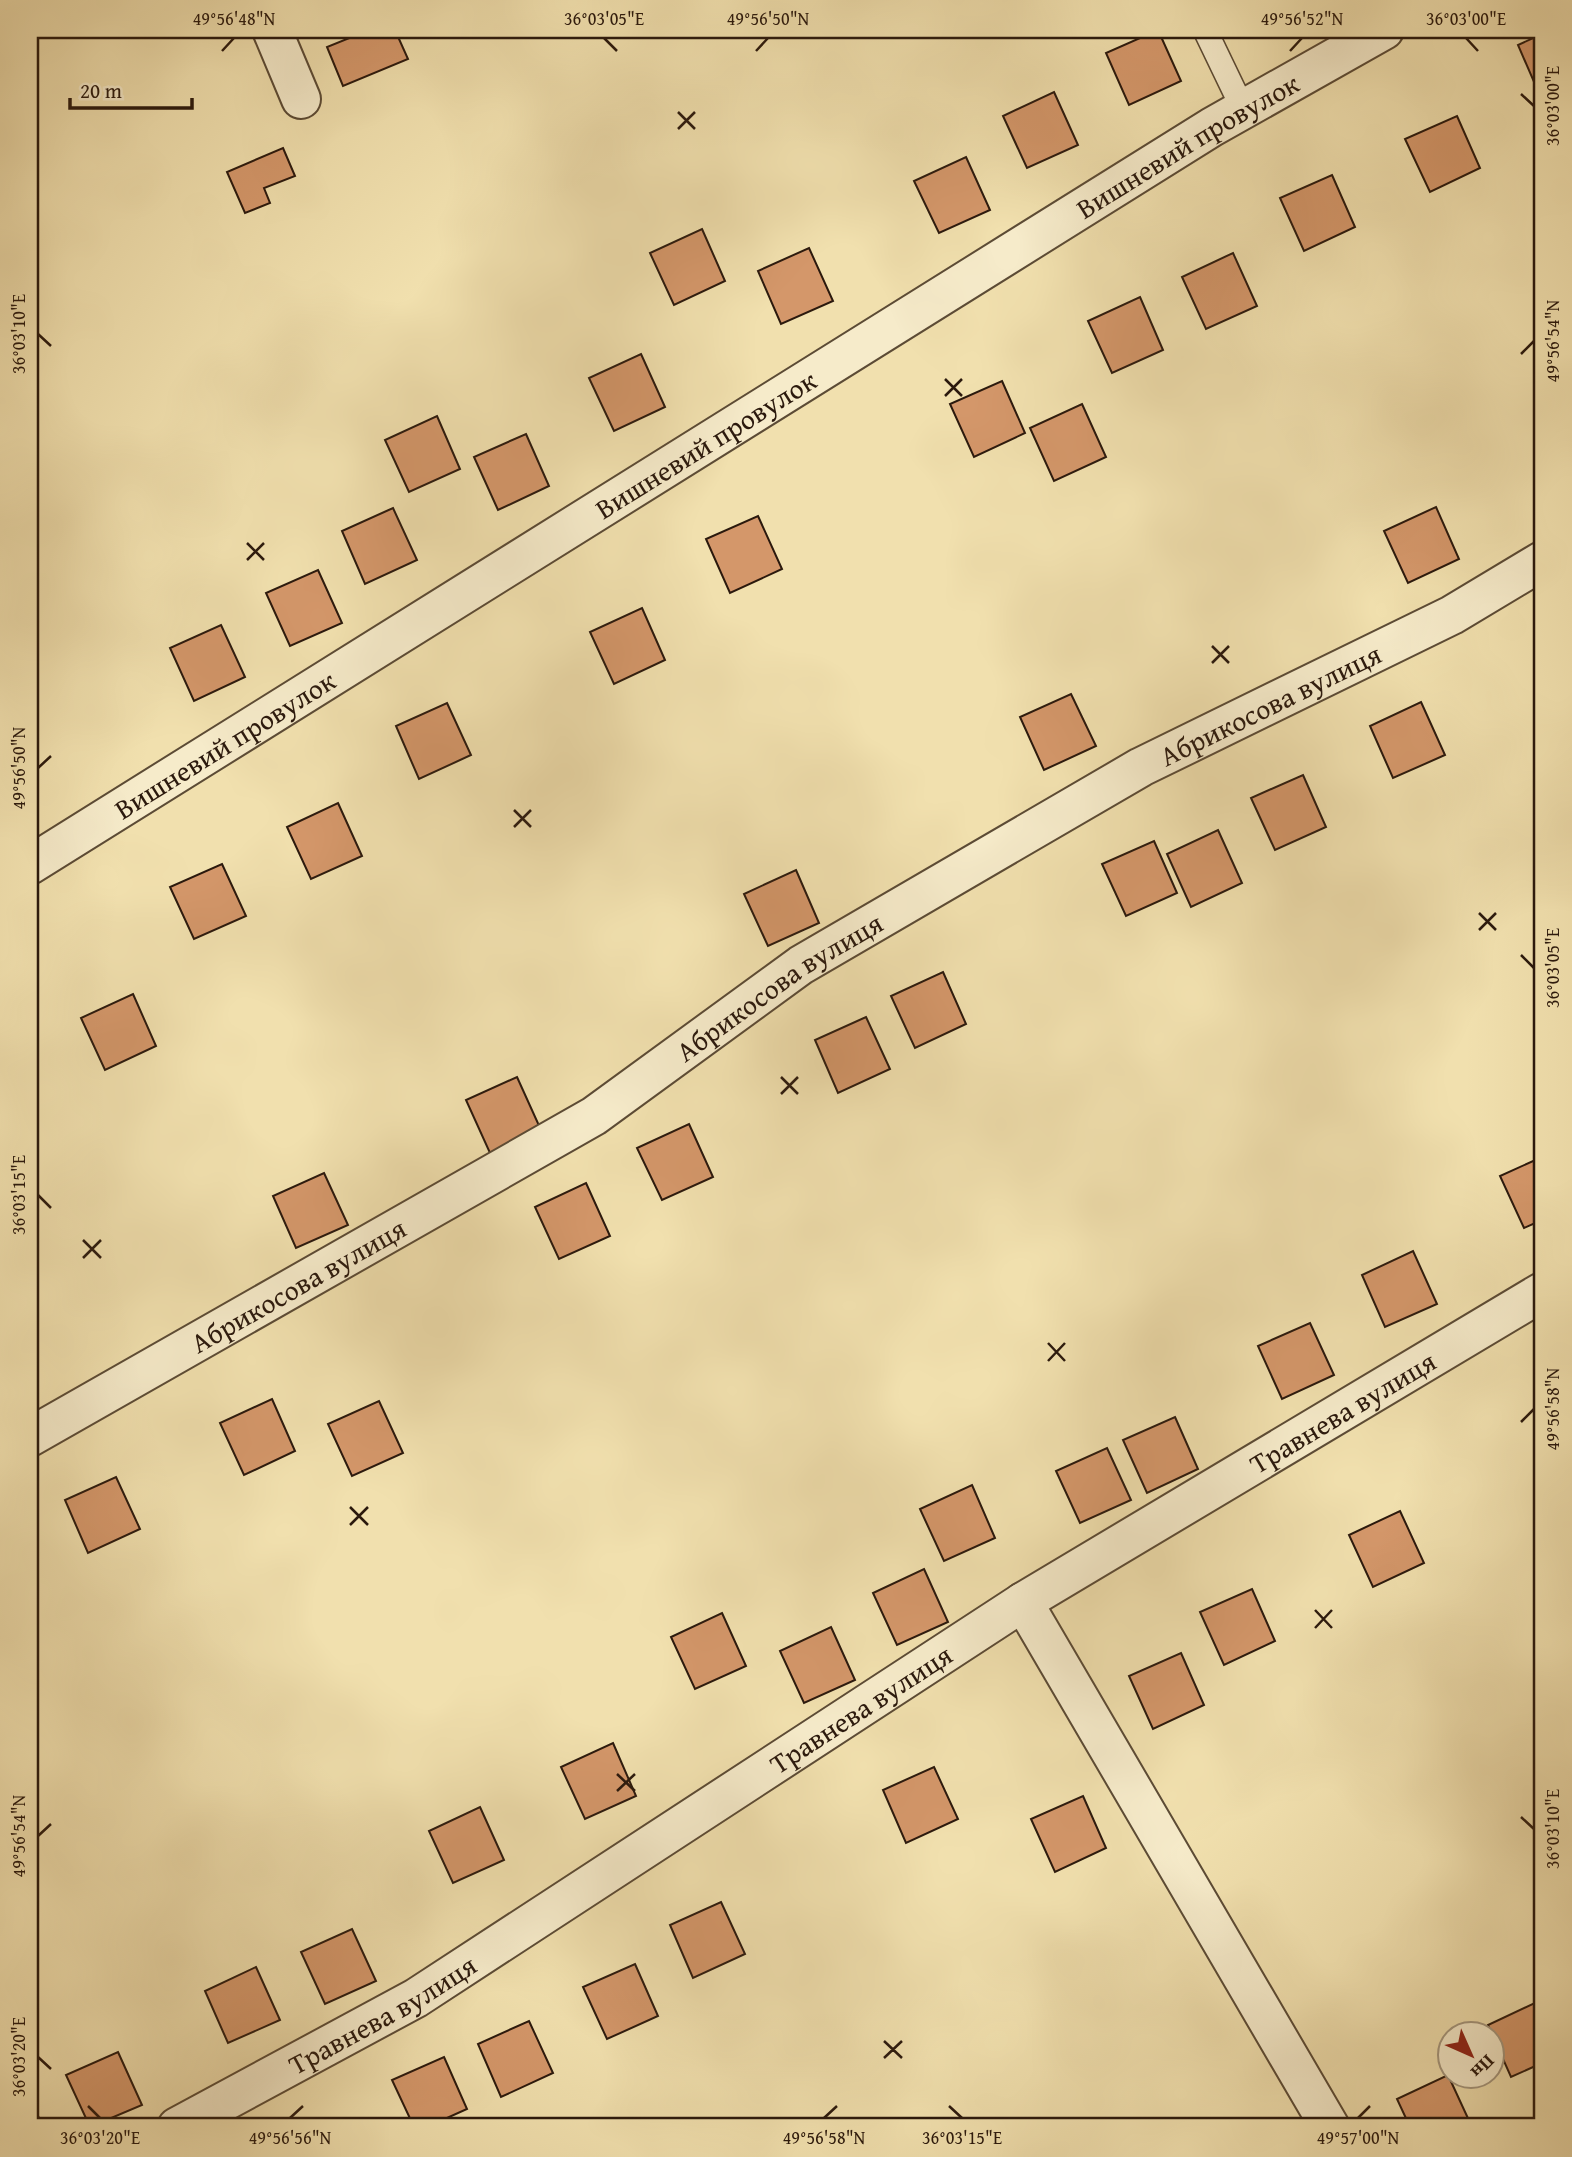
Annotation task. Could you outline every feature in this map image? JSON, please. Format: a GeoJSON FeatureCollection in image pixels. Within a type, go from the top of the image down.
{"type":"FeatureCollection","features":[{"type":"Feature","properties":{"kind":"street"},"geometry":{"type":"LineString","coordinates":[[272,30],[301,99]]}},
{"type":"Feature","properties":{"kind":"street","name":"Вишневий провулок"},"geometry":{"type":"LineString","coordinates":[[30,865],[1243,109],[1384,30]]}},
{"type":"Feature","properties":{"kind":"street","name":"Абрикосова вулиця"},"geometry":{"type":"LineString","coordinates":[[30,1437],[594,1116],[801,965],[1141,767],[1452,615],[1542,561]]}},
{"type":"Feature","properties":{"kind":"street","name":"Травнева вулиця"},"geometry":{"type":"LineString","coordinates":[[177,2127],[416,1998],[1023,1602],[1542,1292]]}},
{"type":"Feature","properties":{"kind":"street"},"geometry":{"type":"LineString","coordinates":[[1023,1602],[1330,2127]]}},
{"type":"Feature","properties":{"kind":"lane"},"geometry":{"type":"LineString","coordinates":[[1206,30],[1243,109]]}},
{"type":"Feature","properties":{"kind":"building"},"geometry":{"type":"Polygon","coordinates":[[[369,30],[395,30],[408,59],[343,86],[327,47],[369,30]]]}},
{"type":"Feature","properties":{"kind":"building"},"geometry":{"type":"Polygon","coordinates":[[[1158,30],[1181,81],[1129,105],[1106,53],[1158,30]]]}},
{"type":"Feature","properties":{"kind":"building"},"geometry":{"type":"Polygon","coordinates":[[[1542,34],[1542,97],[1541,98],[1518,45],[1542,34]]]}},
{"type":"Feature","properties":{"kind":"building"},"geometry":{"type":"Polygon","coordinates":[[[1054,92],[1078,145],[1027,168],[1003,116],[1054,92]]]}},
{"type":"Feature","properties":{"kind":"building"},"geometry":{"type":"Polygon","coordinates":[[[1457,116],[1480,168],[1430,192],[1405,139],[1457,116]]]}},
{"type":"Feature","properties":{"kind":"building"},"geometry":{"type":"Polygon","coordinates":[[[283,148],[295,176],[264,188],[270,203],[245,213],[227,172],[283,148]]]}},
{"type":"Feature","properties":{"kind":"building"},"geometry":{"type":"Polygon","coordinates":[[[966,157],[990,210],[939,233],[914,181],[966,157]]]}},
{"type":"Feature","properties":{"kind":"building"},"geometry":{"type":"Polygon","coordinates":[[[1332,175],[1355,227],[1304,251],[1280,198],[1332,175]]]}},
{"type":"Feature","properties":{"kind":"building"},"geometry":{"type":"Polygon","coordinates":[[[702,229],[725,281],[674,305],[650,253],[702,229]]]}},
{"type":"Feature","properties":{"kind":"building"},"geometry":{"type":"Polygon","coordinates":[[[809,248],[833,301],[781,324],[758,271],[809,248]]]}},
{"type":"Feature","properties":{"kind":"building"},"geometry":{"type":"Polygon","coordinates":[[[1233,253],[1257,306],[1206,329],[1182,277],[1233,253]]]}},
{"type":"Feature","properties":{"kind":"building"},"geometry":{"type":"Polygon","coordinates":[[[1140,297],[1163,350],[1112,373],[1088,321],[1140,297]]]}},
{"type":"Feature","properties":{"kind":"building"},"geometry":{"type":"Polygon","coordinates":[[[641,354],[665,407],[614,431],[589,378],[641,354]]]}},
{"type":"Feature","properties":{"kind":"building"},"geometry":{"type":"Polygon","coordinates":[[[1002,381],[1025,433],[974,457],[950,404],[1002,381]]]}},
{"type":"Feature","properties":{"kind":"building"},"geometry":{"type":"Polygon","coordinates":[[[1082,404],[1106,457],[1054,481],[1030,428],[1082,404]]]}},
{"type":"Feature","properties":{"kind":"building"},"geometry":{"type":"Polygon","coordinates":[[[437,416],[460,469],[409,492],[385,440],[437,416]]]}},
{"type":"Feature","properties":{"kind":"building"},"geometry":{"type":"Polygon","coordinates":[[[526,434],[549,486],[498,510],[474,457],[526,434]]]}},
{"type":"Feature","properties":{"kind":"building"},"geometry":{"type":"Polygon","coordinates":[[[1436,507],[1459,559],[1408,583],[1384,531],[1436,507]]]}},
{"type":"Feature","properties":{"kind":"building"},"geometry":{"type":"Polygon","coordinates":[[[393,508],[417,560],[365,584],[342,531],[393,508]]]}},
{"type":"Feature","properties":{"kind":"building"},"geometry":{"type":"Polygon","coordinates":[[[758,516],[782,569],[730,593],[706,539],[758,516]]]}},
{"type":"Feature","properties":{"kind":"building"},"geometry":{"type":"Polygon","coordinates":[[[318,570],[342,623],[290,646],[266,593],[318,570]]]}},
{"type":"Feature","properties":{"kind":"building"},"geometry":{"type":"Polygon","coordinates":[[[642,608],[665,660],[614,684],[590,632],[642,608]]]}},
{"type":"Feature","properties":{"kind":"building"},"geometry":{"type":"Polygon","coordinates":[[[221,625],[245,677],[194,701],[170,648],[221,625]]]}},
{"type":"Feature","properties":{"kind":"building"},"geometry":{"type":"Polygon","coordinates":[[[1071,694],[1096,746],[1044,770],[1020,717],[1071,694]]]}},
{"type":"Feature","properties":{"kind":"building"},"geometry":{"type":"Polygon","coordinates":[[[1421,702],[1445,755],[1393,778],[1370,726],[1421,702]]]}},
{"type":"Feature","properties":{"kind":"building"},"geometry":{"type":"Polygon","coordinates":[[[447,703],[471,755],[419,779],[396,726],[447,703]]]}},
{"type":"Feature","properties":{"kind":"building"},"geometry":{"type":"Polygon","coordinates":[[[1303,775],[1326,827],[1275,850],[1251,798],[1303,775]]]}},
{"type":"Feature","properties":{"kind":"building"},"geometry":{"type":"Polygon","coordinates":[[[338,803],[362,856],[311,879],[287,827],[338,803]]]}},
{"type":"Feature","properties":{"kind":"building"},"geometry":{"type":"Polygon","coordinates":[[[1218,830],[1242,883],[1191,907],[1167,854],[1218,830]]]}},
{"type":"Feature","properties":{"kind":"building"},"geometry":{"type":"Polygon","coordinates":[[[1154,841],[1177,893],[1126,916],[1102,864],[1154,841]]]}},
{"type":"Feature","properties":{"kind":"building"},"geometry":{"type":"Polygon","coordinates":[[[222,864],[246,916],[194,939],[170,887],[222,864]]]}},
{"type":"Feature","properties":{"kind":"building"},"geometry":{"type":"Polygon","coordinates":[[[796,870],[819,923],[768,946],[744,894],[796,870]]]}},
{"type":"Feature","properties":{"kind":"building"},"geometry":{"type":"Polygon","coordinates":[[[943,972],[966,1024],[915,1048],[891,996],[943,972]]]}},
{"type":"Feature","properties":{"kind":"building"},"geometry":{"type":"Polygon","coordinates":[[[133,994],[156,1046],[105,1070],[81,1018],[133,994]]]}},
{"type":"Feature","properties":{"kind":"building"},"geometry":{"type":"Polygon","coordinates":[[[866,1017],[890,1069],[838,1093],[815,1040],[866,1017]]]}},
{"type":"Feature","properties":{"kind":"building"},"geometry":{"type":"Polygon","coordinates":[[[517,1077],[541,1130],[490,1153],[466,1100],[517,1077]]]}},
{"type":"Feature","properties":{"kind":"building"},"geometry":{"type":"Polygon","coordinates":[[[689,1124],[713,1177],[662,1200],[637,1148],[689,1124]]]}},
{"type":"Feature","properties":{"kind":"building"},"geometry":{"type":"Polygon","coordinates":[[[1542,1157],[1542,1220],[1524,1228],[1500,1176],[1542,1157]]]}},
{"type":"Feature","properties":{"kind":"building"},"geometry":{"type":"Polygon","coordinates":[[[324,1173],[348,1225],[296,1248],[273,1196],[324,1173]]]}},
{"type":"Feature","properties":{"kind":"building"},"geometry":{"type":"Polygon","coordinates":[[[586,1183],[610,1236],[559,1259],[535,1207],[586,1183]]]}},
{"type":"Feature","properties":{"kind":"building"},"geometry":{"type":"Polygon","coordinates":[[[1413,1251],[1437,1304],[1385,1327],[1362,1275],[1413,1251]]]}},
{"type":"Feature","properties":{"kind":"building"},"geometry":{"type":"Polygon","coordinates":[[[1310,1323],[1334,1375],[1282,1399],[1258,1346],[1310,1323]]]}},
{"type":"Feature","properties":{"kind":"building"},"geometry":{"type":"Polygon","coordinates":[[[272,1399],[295,1451],[244,1475],[220,1423],[272,1399]]]}},
{"type":"Feature","properties":{"kind":"building"},"geometry":{"type":"Polygon","coordinates":[[[379,1401],[403,1453],[352,1476],[328,1424],[379,1401]]]}},
{"type":"Feature","properties":{"kind":"building"},"geometry":{"type":"Polygon","coordinates":[[[1175,1417],[1198,1469],[1147,1493],[1123,1440],[1175,1417]]]}},
{"type":"Feature","properties":{"kind":"building"},"geometry":{"type":"Polygon","coordinates":[[[1107,1448],[1131,1500],[1080,1523],[1056,1471],[1107,1448]]]}},
{"type":"Feature","properties":{"kind":"building"},"geometry":{"type":"Polygon","coordinates":[[[116,1477],[140,1529],[88,1553],[65,1500],[116,1477]]]}},
{"type":"Feature","properties":{"kind":"building"},"geometry":{"type":"Polygon","coordinates":[[[972,1485],[995,1538],[944,1561],[920,1509],[972,1485]]]}},
{"type":"Feature","properties":{"kind":"building"},"geometry":{"type":"Polygon","coordinates":[[[1400,1511],[1424,1563],[1373,1587],[1349,1535],[1400,1511]]]}},
{"type":"Feature","properties":{"kind":"building"},"geometry":{"type":"Polygon","coordinates":[[[924,1569],[948,1622],[897,1645],[873,1593],[924,1569]]]}},
{"type":"Feature","properties":{"kind":"building"},"geometry":{"type":"Polygon","coordinates":[[[1252,1589],[1275,1641],[1224,1665],[1200,1612],[1252,1589]]]}},
{"type":"Feature","properties":{"kind":"building"},"geometry":{"type":"Polygon","coordinates":[[[722,1613],[746,1666],[695,1689],[671,1637],[722,1613]]]}},
{"type":"Feature","properties":{"kind":"building"},"geometry":{"type":"Polygon","coordinates":[[[831,1627],[855,1680],[804,1703],[780,1651],[831,1627]]]}},
{"type":"Feature","properties":{"kind":"building"},"geometry":{"type":"Polygon","coordinates":[[[1181,1653],[1204,1705],[1153,1729],[1129,1676],[1181,1653]]]}},
{"type":"Feature","properties":{"kind":"building"},"geometry":{"type":"Polygon","coordinates":[[[613,1743],[636,1796],[585,1819],[561,1767],[613,1743]]]}},
{"type":"Feature","properties":{"kind":"building"},"geometry":{"type":"Polygon","coordinates":[[[934,1767],[958,1819],[906,1843],[883,1790],[934,1767]]]}},
{"type":"Feature","properties":{"kind":"building"},"geometry":{"type":"Polygon","coordinates":[[[1083,1796],[1106,1848],[1055,1872],[1031,1819],[1083,1796]]]}},
{"type":"Feature","properties":{"kind":"building"},"geometry":{"type":"Polygon","coordinates":[[[480,1807],[504,1860],[453,1883],[429,1831],[480,1807]]]}},
{"type":"Feature","properties":{"kind":"building"},"geometry":{"type":"Polygon","coordinates":[[[721,1902],[745,1954],[693,1978],[670,1925],[721,1902]]]}},
{"type":"Feature","properties":{"kind":"building"},"geometry":{"type":"Polygon","coordinates":[[[352,1929],[376,1981],[325,2004],[301,1952],[352,1929]]]}},
{"type":"Feature","properties":{"kind":"building"},"geometry":{"type":"Polygon","coordinates":[[[635,1964],[658,2016],[607,2039],[583,1987],[635,1964]]]}},
{"type":"Feature","properties":{"kind":"building"},"geometry":{"type":"Polygon","coordinates":[[[256,1967],[280,2020],[228,2043],[205,1991],[256,1967]]]}},
{"type":"Feature","properties":{"kind":"building"},"geometry":{"type":"Polygon","coordinates":[[[1539,2001],[1542,2008],[1542,2063],[1511,2077],[1506,2066],[1506,2021],[1496,2021],[1539,2001]]]}},
{"type":"Feature","properties":{"kind":"building"},"geometry":{"type":"Polygon","coordinates":[[[529,2021],[553,2073],[501,2097],[478,2044],[529,2021]]]}},
{"type":"Feature","properties":{"kind":"building"},"geometry":{"type":"Polygon","coordinates":[[[118,2052],[142,2105],[90,2127],[66,2075],[118,2052]]]}},
{"type":"Feature","properties":{"kind":"building"},"geometry":{"type":"Polygon","coordinates":[[[444,2057],[467,2109],[427,2127],[414,2127],[392,2080],[444,2057]]]}},
{"type":"Feature","properties":{"kind":"building"},"geometry":{"type":"Polygon","coordinates":[[[1436,2081],[1436,2090],[1455,2090],[1472,2127],[1410,2127],[1397,2099],[1436,2081]]]}},
{"type":"Feature","properties":{"kind":"building"},"geometry":{"type":"Polygon","coordinates":[[[30,2098],[43,2127],[30,2127],[30,2098]]]}}]}
